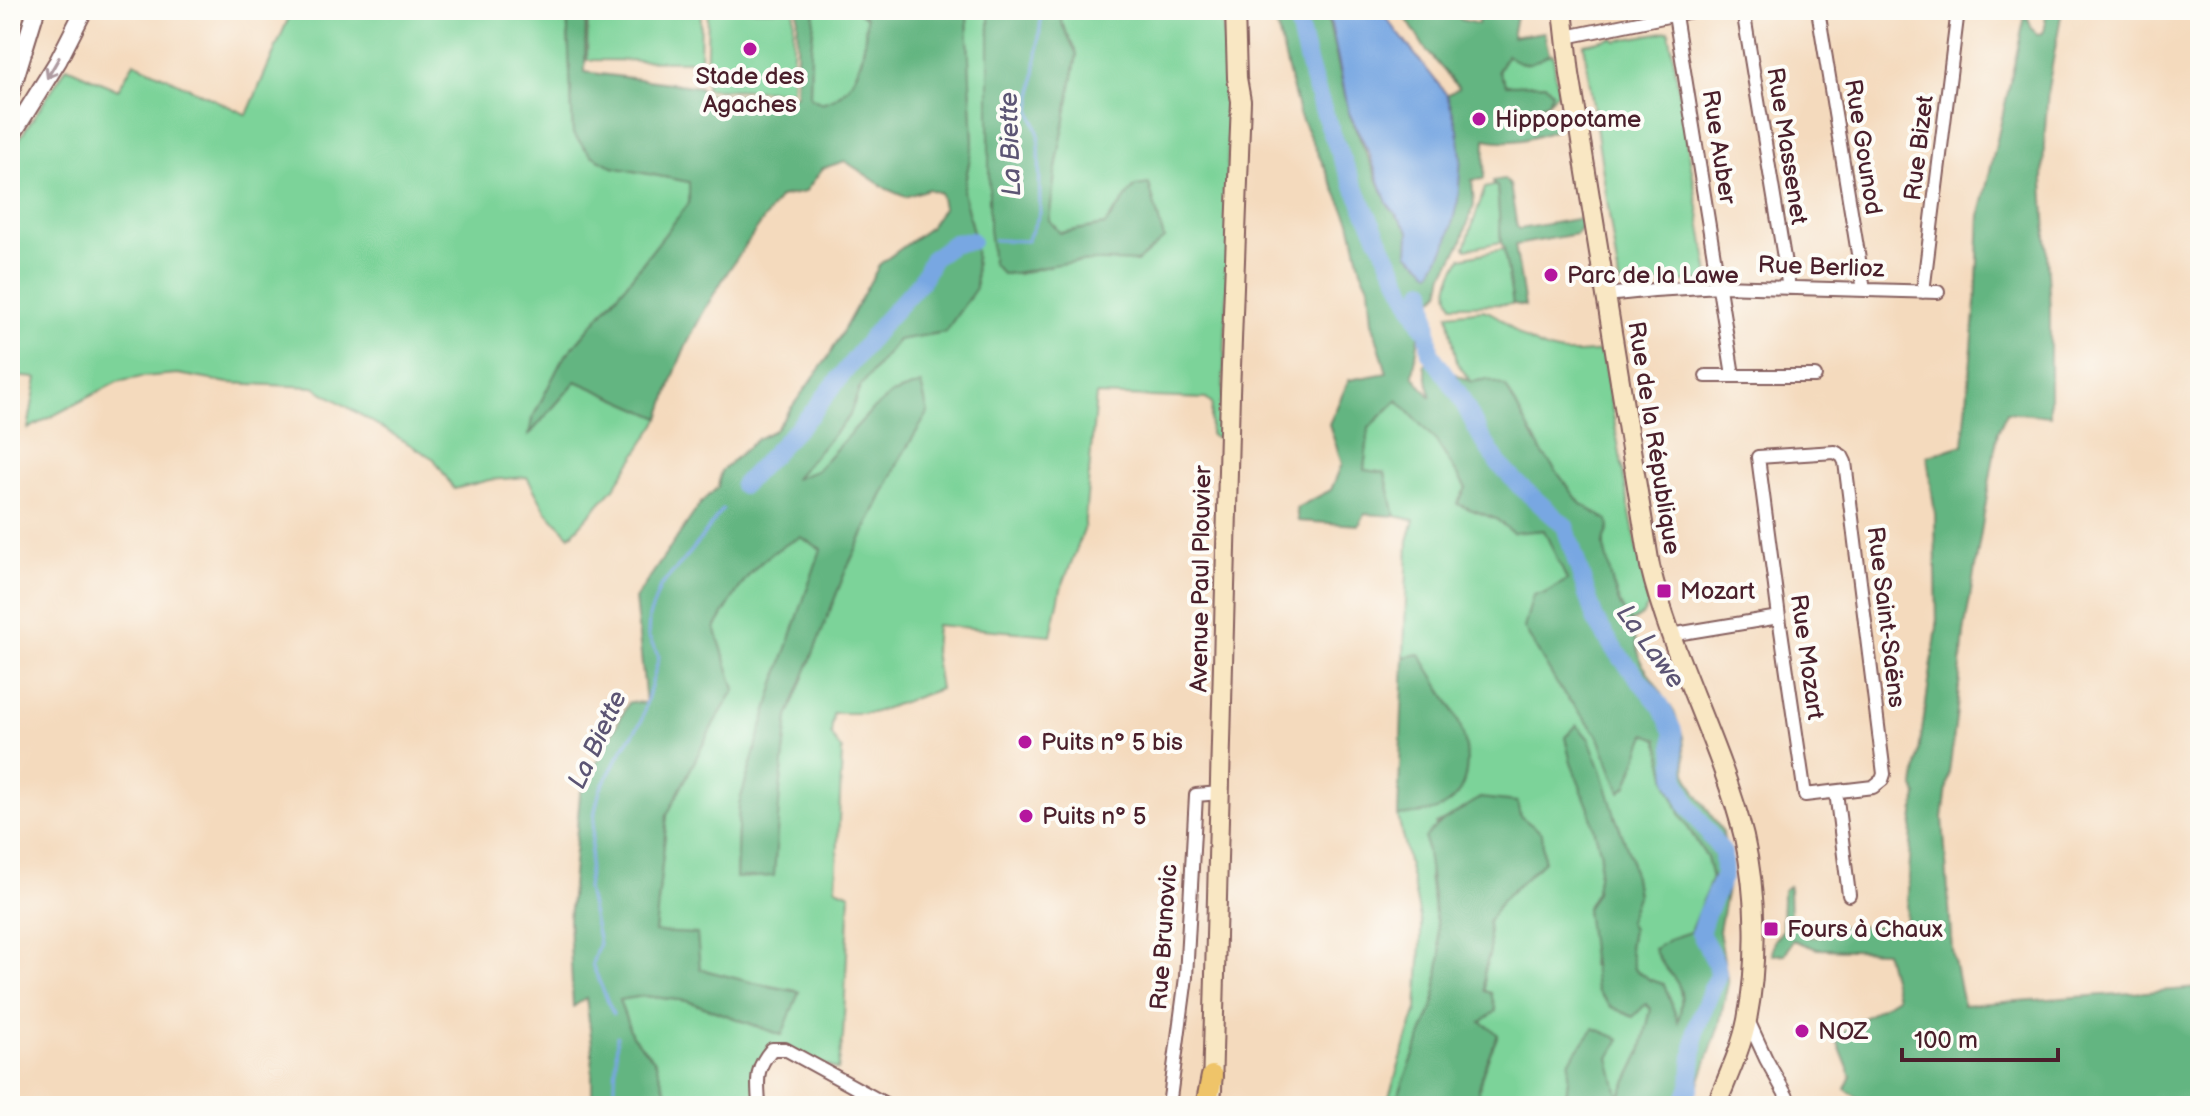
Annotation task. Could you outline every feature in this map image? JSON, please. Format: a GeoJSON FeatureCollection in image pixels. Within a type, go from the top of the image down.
{"type":"FeatureCollection","features":[{"type":"Feature","properties":{"kind":"highway"},"geometry":{"type":"LineString","coordinates":[[1211,1106],[1212,1076]]}},
{"type":"Feature","properties":{"kind":"main road","name":"Avenue Paul Plouvier"},"geometry":{"type":"LineString","coordinates":[[1235,10],[1237,78],[1241,101]]}},
{"type":"Feature","properties":{"kind":"main road","name":"Avenue Paul Plouvier"},"geometry":{"type":"LineString","coordinates":[[1212,1076],[1230,393],[1246,10]]}},
{"type":"Feature","properties":{"kind":"main road","name":"Rue de la République"},"geometry":{"type":"LineString","coordinates":[[1563,10],[1650,566],[1670,635],[1723,771],[1744,839],[1753,895],[1752,979],[1747,1018],[1739,1048],[1716,1106]]}},
{"type":"Feature","properties":{"kind":"street"},"geometry":{"type":"LineString","coordinates":[[10,95],[36,10]]}},
{"type":"Feature","properties":{"kind":"street"},"geometry":{"type":"LineString","coordinates":[[13,128],[58,61],[84,10]]}},
{"type":"Feature","properties":{"kind":"street"},"geometry":{"type":"LineString","coordinates":[[1566,37],[1697,10]]}},
{"type":"Feature","properties":{"kind":"street","name":"Rue Massenet"},"geometry":{"type":"LineString","coordinates":[[1743,10],[1789,288]]}},
{"type":"Feature","properties":{"kind":"street","name":"Rue Gounod"},"geometry":{"type":"LineString","coordinates":[[1818,10],[1864,290]]}},
{"type":"Feature","properties":{"kind":"street","name":"Rue Bizet"},"geometry":{"type":"LineString","coordinates":[[1923,292],[1958,10]]}},
{"type":"Feature","properties":{"kind":"street","name":"Rue Auber"},"geometry":{"type":"LineString","coordinates":[[1675,15],[1733,375]]}},
{"type":"Feature","properties":{"kind":"street","name":"Rue Berlioz"},"geometry":{"type":"LineString","coordinates":[[1606,295],[1720,286],[1938,292]]}},
{"type":"Feature","properties":{"kind":"street"},"geometry":{"type":"LineString","coordinates":[[1706,376],[1815,376]]}},
{"type":"Feature","properties":{"kind":"street","name":"Rue Saint-Saëns"},"geometry":{"type":"LineString","coordinates":[[1758,457],[1835,452],[1845,462],[1884,770],[1882,780],[1873,787]]}},
{"type":"Feature","properties":{"kind":"street","name":"Rue Mozart"},"geometry":{"type":"LineString","coordinates":[[1758,457],[1805,795],[1873,787]]}},
{"type":"Feature","properties":{"kind":"street"},"geometry":{"type":"LineString","coordinates":[[1670,635],[1779,617]]}},
{"type":"Feature","properties":{"kind":"street"},"geometry":{"type":"LineString","coordinates":[[1836,792],[1849,895]]}},
{"type":"Feature","properties":{"kind":"street","name":"Rue Brunovic"},"geometry":{"type":"LineString","coordinates":[[1169,1106],[1186,977],[1196,795],[1220,793]]}},
{"type":"Feature","properties":{"kind":"street"},"geometry":{"type":"LineString","coordinates":[[1747,1018],[1792,1106]]}},
{"type":"Feature","properties":{"kind":"street"},"geometry":{"type":"LineString","coordinates":[[1739,1048],[1766,1059]]}},
{"type":"Feature","properties":{"kind":"street"},"geometry":{"type":"LineString","coordinates":[[759,1106],[758,1072],[772,1049],[785,1049],[889,1106]]}},
{"type":"Feature","properties":{"kind":"green space"},"geometry":{"type":"Polygon","coordinates":[[[292,10],[567,10],[573,134],[613,167],[689,182],[689,203],[562,360],[532,419],[530,434],[576,381],[660,418],[614,488],[570,536],[546,511],[527,477],[489,480],[454,489],[434,459],[314,387],[228,383],[178,374],[142,377],[117,382],[28,429],[37,378],[10,376],[10,153],[67,67],[118,90],[134,62],[247,115],[292,10]]]}},
{"type":"Feature","properties":{"kind":"green space"},"geometry":{"type":"Polygon","coordinates":[[[567,10],[586,10],[585,72],[700,87],[702,94],[796,95],[798,10],[815,10],[810,97],[821,103],[844,91],[858,70],[866,18],[856,10],[963,10],[967,16],[973,143],[963,192],[975,241],[976,288],[945,332],[898,340],[860,387],[849,417],[794,479],[816,471],[870,412],[892,394],[921,384],[928,413],[901,457],[846,570],[788,717],[774,876],[736,878],[739,804],[777,677],[821,549],[801,537],[759,564],[715,628],[735,689],[667,815],[655,932],[697,934],[700,969],[799,992],[782,1035],[687,1001],[644,996],[619,1000],[632,1036],[655,1061],[671,1106],[592,1106],[592,1044],[586,998],[573,1007],[569,920],[580,794],[629,702],[646,703],[635,599],[701,503],[718,487],[721,471],[757,439],[775,430],[829,356],[880,264],[929,228],[943,208],[940,193],[928,189],[905,197],[887,189],[845,161],[823,168],[805,192],[780,197],[729,270],[685,348],[660,418],[576,381],[529,435],[532,419],[562,360],[689,203],[689,182],[613,167],[591,155],[573,134],[567,10]]]}},
{"type":"Feature","properties":{"kind":"green space","name":"Stade des Agaches"},"geometry":{"type":"Polygon","coordinates":[[[588,10],[701,10],[700,61],[587,60],[588,10]]]}},
{"type":"Feature","properties":{"kind":"green space","name":"Stade des Agaches"},"geometry":{"type":"Polygon","coordinates":[[[708,10],[794,10],[792,91],[706,89],[708,10]]]}},
{"type":"Feature","properties":{"kind":"green space"},"geometry":{"type":"Polygon","coordinates":[[[815,10],[856,10],[866,18],[864,44],[852,81],[844,91],[821,103],[810,97],[815,10]]]}},
{"type":"Feature","properties":{"kind":"green space"},"geometry":{"type":"Polygon","coordinates":[[[963,10],[989,10],[989,229],[1018,274],[1056,264],[1095,261],[1164,239],[1149,184],[1116,210],[1105,225],[1059,233],[1049,220],[1077,54],[1061,22],[1062,10],[1221,10],[1229,73],[1227,210],[1230,230],[1221,437],[1210,434],[1212,404],[1206,399],[1096,395],[1084,530],[1061,589],[1051,635],[936,625],[934,651],[940,689],[872,713],[833,713],[831,735],[842,751],[836,888],[850,894],[843,1036],[838,1070],[785,1049],[764,1059],[759,1106],[671,1106],[655,1061],[632,1036],[619,1000],[644,996],[687,1001],[781,1035],[798,991],[700,969],[655,932],[667,815],[735,689],[715,628],[745,577],[777,548],[800,537],[822,549],[777,677],[739,805],[736,878],[780,792],[788,717],[846,570],[901,457],[928,413],[921,384],[892,394],[870,412],[816,471],[792,480],[849,417],[860,387],[898,339],[945,332],[975,241],[963,192],[973,143],[967,16],[963,10]]]}},
{"type":"Feature","properties":{"kind":"green space"},"geometry":{"type":"Polygon","coordinates":[[[989,10],[1062,10],[1061,22],[1077,54],[1049,220],[1060,233],[1105,225],[1135,186],[1149,184],[1164,239],[1137,262],[1069,263],[1002,274],[993,264],[989,229],[989,10]]]}},
{"type":"Feature","properties":{"kind":"green space"},"geometry":{"type":"Polygon","coordinates":[[[1270,10],[1326,10],[1349,113],[1388,204],[1409,231],[1458,129],[1447,95],[1459,88],[1426,50],[1401,10],[1449,10],[1462,20],[1478,24],[1480,10],[1517,10],[1512,37],[1544,32],[1549,54],[1528,63],[1518,62],[1507,55],[1498,71],[1506,85],[1545,84],[1552,92],[1548,102],[1530,110],[1528,116],[1537,119],[1556,116],[1558,129],[1522,140],[1485,139],[1484,179],[1472,180],[1474,205],[1461,243],[1444,274],[1440,292],[1423,310],[1413,375],[1431,398],[1424,364],[1440,356],[1445,369],[1472,382],[1487,379],[1506,387],[1541,451],[1581,504],[1608,521],[1604,547],[1620,605],[1631,622],[1641,662],[1674,712],[1683,737],[1686,773],[1722,831],[1731,867],[1719,931],[1728,983],[1719,1026],[1691,1106],[1565,1106],[1570,1060],[1594,1028],[1620,1039],[1609,1058],[1619,1098],[1641,1052],[1651,1009],[1646,1004],[1633,1017],[1611,1007],[1596,990],[1586,909],[1596,892],[1601,854],[1565,737],[1577,725],[1589,739],[1631,858],[1637,896],[1628,921],[1632,930],[1629,947],[1634,969],[1650,980],[1664,984],[1678,1022],[1680,988],[1654,949],[1690,932],[1712,878],[1707,858],[1682,818],[1668,784],[1658,739],[1646,734],[1627,786],[1620,792],[1598,735],[1560,689],[1524,628],[1533,595],[1545,593],[1567,580],[1544,530],[1513,533],[1496,519],[1457,504],[1466,488],[1436,441],[1398,400],[1369,428],[1364,470],[1385,473],[1395,516],[1365,514],[1359,525],[1298,521],[1296,508],[1331,490],[1342,464],[1329,424],[1349,380],[1387,373],[1372,322],[1369,286],[1361,270],[1350,221],[1299,114],[1270,10]]]}},
{"type":"Feature","properties":{"kind":"green space"},"geometry":{"type":"Polygon","coordinates":[[[2046,10],[2062,10],[2048,88],[2044,144],[2050,416],[2007,412],[1998,431],[1964,633],[1943,818],[1952,950],[1963,1005],[2200,988],[2200,1106],[1855,1106],[1859,1099],[1845,1089],[1851,1076],[1836,1038],[1897,997],[1885,951],[1817,949],[1793,940],[1785,954],[1772,955],[1774,940],[1782,931],[1783,890],[1789,886],[1790,921],[1809,937],[1824,935],[1836,927],[1906,925],[1917,795],[1914,787],[1937,627],[1935,514],[1927,456],[1963,445],[1976,303],[1980,215],[2026,12],[2037,34],[2043,33],[2045,28],[2046,10]]]}},
{"type":"Feature","properties":{"kind":"green space"},"geometry":{"type":"Polygon","coordinates":[[[1669,31],[1709,275],[1706,280],[1622,286],[1584,44],[1669,31]]]}},
{"type":"Feature","properties":{"kind":"green space"},"geometry":{"type":"Polygon","coordinates":[[[1507,54],[1521,63],[1531,63],[1553,54],[1558,92],[1548,102],[1552,92],[1506,85],[1498,71],[1507,54]]]}},
{"type":"Feature","properties":{"kind":"green space"},"geometry":{"type":"Polygon","coordinates":[[[1504,179],[1510,185],[1517,227],[1520,229],[1581,218],[1584,222],[1577,234],[1515,245],[1525,306],[1513,304],[1501,242],[1497,186],[1493,181],[1504,179]]]}},
{"type":"Feature","properties":{"kind":"green space"},"geometry":{"type":"Polygon","coordinates":[[[1497,185],[1501,242],[1467,249],[1465,247],[1485,188],[1497,185]]]}},
{"type":"Feature","properties":{"kind":"green space"},"geometry":{"type":"Polygon","coordinates":[[[1504,249],[1513,304],[1453,305],[1449,287],[1461,258],[1504,249]]]}},
{"type":"Feature","properties":{"kind":"green space"},"geometry":{"type":"Polygon","coordinates":[[[1483,310],[1529,341],[1549,350],[1568,353],[1602,351],[1649,605],[1642,615],[1631,622],[1621,606],[1608,570],[1604,540],[1609,528],[1601,516],[1581,504],[1541,451],[1506,387],[1480,380],[1472,382],[1457,363],[1448,314],[1483,310]]]}},
{"type":"Feature","properties":{"kind":"green space"},"geometry":{"type":"Polygon","coordinates":[[[1398,400],[1436,441],[1466,488],[1457,504],[1496,519],[1513,532],[1544,530],[1568,580],[1545,593],[1560,689],[1598,735],[1620,792],[1627,786],[1646,733],[1658,739],[1668,784],[1682,818],[1707,858],[1712,878],[1690,933],[1672,938],[1660,961],[1680,989],[1679,1023],[1664,984],[1650,980],[1634,969],[1629,947],[1632,930],[1628,921],[1637,896],[1631,858],[1615,816],[1589,809],[1601,854],[1596,892],[1586,909],[1591,966],[1651,1009],[1641,1052],[1618,1099],[1609,1058],[1570,1060],[1565,1106],[1480,1106],[1481,1079],[1498,1035],[1481,1022],[1491,993],[1485,991],[1484,972],[1490,952],[1488,922],[1502,900],[1544,861],[1542,833],[1520,816],[1480,798],[1436,824],[1429,877],[1441,955],[1434,1004],[1394,1106],[1386,1106],[1417,1009],[1421,945],[1421,923],[1398,816],[1430,811],[1420,654],[1404,657],[1408,541],[1414,520],[1395,516],[1385,473],[1364,470],[1369,428],[1398,400]]]}},
{"type":"Feature","properties":{"kind":"green space"},"geometry":{"type":"Polygon","coordinates":[[[1420,654],[1459,722],[1465,741],[1466,772],[1460,791],[1446,805],[1429,812],[1398,816],[1404,657],[1420,654]]]}},
{"type":"Feature","properties":{"kind":"green space"},"geometry":{"type":"Polygon","coordinates":[[[1480,798],[1517,802],[1520,816],[1542,833],[1544,861],[1502,900],[1488,922],[1490,952],[1484,972],[1485,991],[1491,993],[1496,1011],[1481,1022],[1498,1035],[1479,1088],[1480,1105],[1485,1106],[1394,1106],[1434,1004],[1441,955],[1425,838],[1444,821],[1480,798]]]}},
{"type":"Feature","properties":{"kind":"water"},"geometry":{"type":"Polygon","coordinates":[[[1328,10],[1380,10],[1447,95],[1458,129],[1461,157],[1458,201],[1447,243],[1431,273],[1408,253],[1409,231],[1387,203],[1369,153],[1349,113],[1328,10]]]}},
{"type":"Feature","properties":{"kind":"waterway","name":"La Biette"},"geometry":{"type":"LineString","coordinates":[[994,240],[1027,241],[1040,213],[1039,135],[1031,111],[1042,10]]}},
{"type":"Feature","properties":{"kind":"waterway"},"geometry":{"type":"LineString","coordinates":[[1296,10],[1305,52],[1332,134],[1366,212],[1423,327]]}},
{"type":"Feature","properties":{"kind":"waterway","name":"La Biette"},"geometry":{"type":"LineString","coordinates":[[743,485],[812,413],[883,323],[921,281],[933,258],[954,243],[971,241]]}},
{"type":"Feature","properties":{"kind":"waterway","name":"La Lawe"},"geometry":{"type":"LineString","coordinates":[[1424,290],[1430,353],[1459,394],[1498,463],[1565,526],[1595,619],[1614,649],[1661,706],[1673,731],[1676,779],[1690,808],[1723,853],[1724,875],[1700,933],[1716,963],[1718,974],[1696,1028],[1690,1087],[1682,1106]]}},
{"type":"Feature","properties":{"kind":"waterway","name":"La Biette"},"geometry":{"type":"LineString","coordinates":[[613,1014],[592,964],[599,943],[587,889],[595,811],[600,790],[641,722],[659,657],[648,636],[649,617],[660,587],[723,509]]}},
{"type":"Feature","properties":{"kind":"waterway","name":"La Biette"},"geometry":{"type":"LineString","coordinates":[[614,1106],[617,1036]]}},
{"type":"Feature","properties":{"kind":"place","name":"Stade des Agaches"},"geometry":{"type":"Point","coordinates":[750,49]}},
{"type":"Feature","properties":{"kind":"place","name":"Hippopotame"},"geometry":{"type":"Point","coordinates":[1479,119]}},
{"type":"Feature","properties":{"kind":"place","name":"Parc de la Lawe"},"geometry":{"type":"Point","coordinates":[1551,275]}},
{"type":"Feature","properties":{"kind":"place","name":"Mozart"},"geometry":{"type":"Point","coordinates":[1664,591]}},
{"type":"Feature","properties":{"kind":"place","name":"Puits n° 5 bis"},"geometry":{"type":"Point","coordinates":[1025,742]}},
{"type":"Feature","properties":{"kind":"place","name":"Puits n° 5"},"geometry":{"type":"Point","coordinates":[1026,816]}},
{"type":"Feature","properties":{"kind":"place","name":"Fours à Chaux"},"geometry":{"type":"Point","coordinates":[1771,929]}},
{"type":"Feature","properties":{"kind":"place","name":"NOZ"},"geometry":{"type":"Point","coordinates":[1802,1031]}}]}
